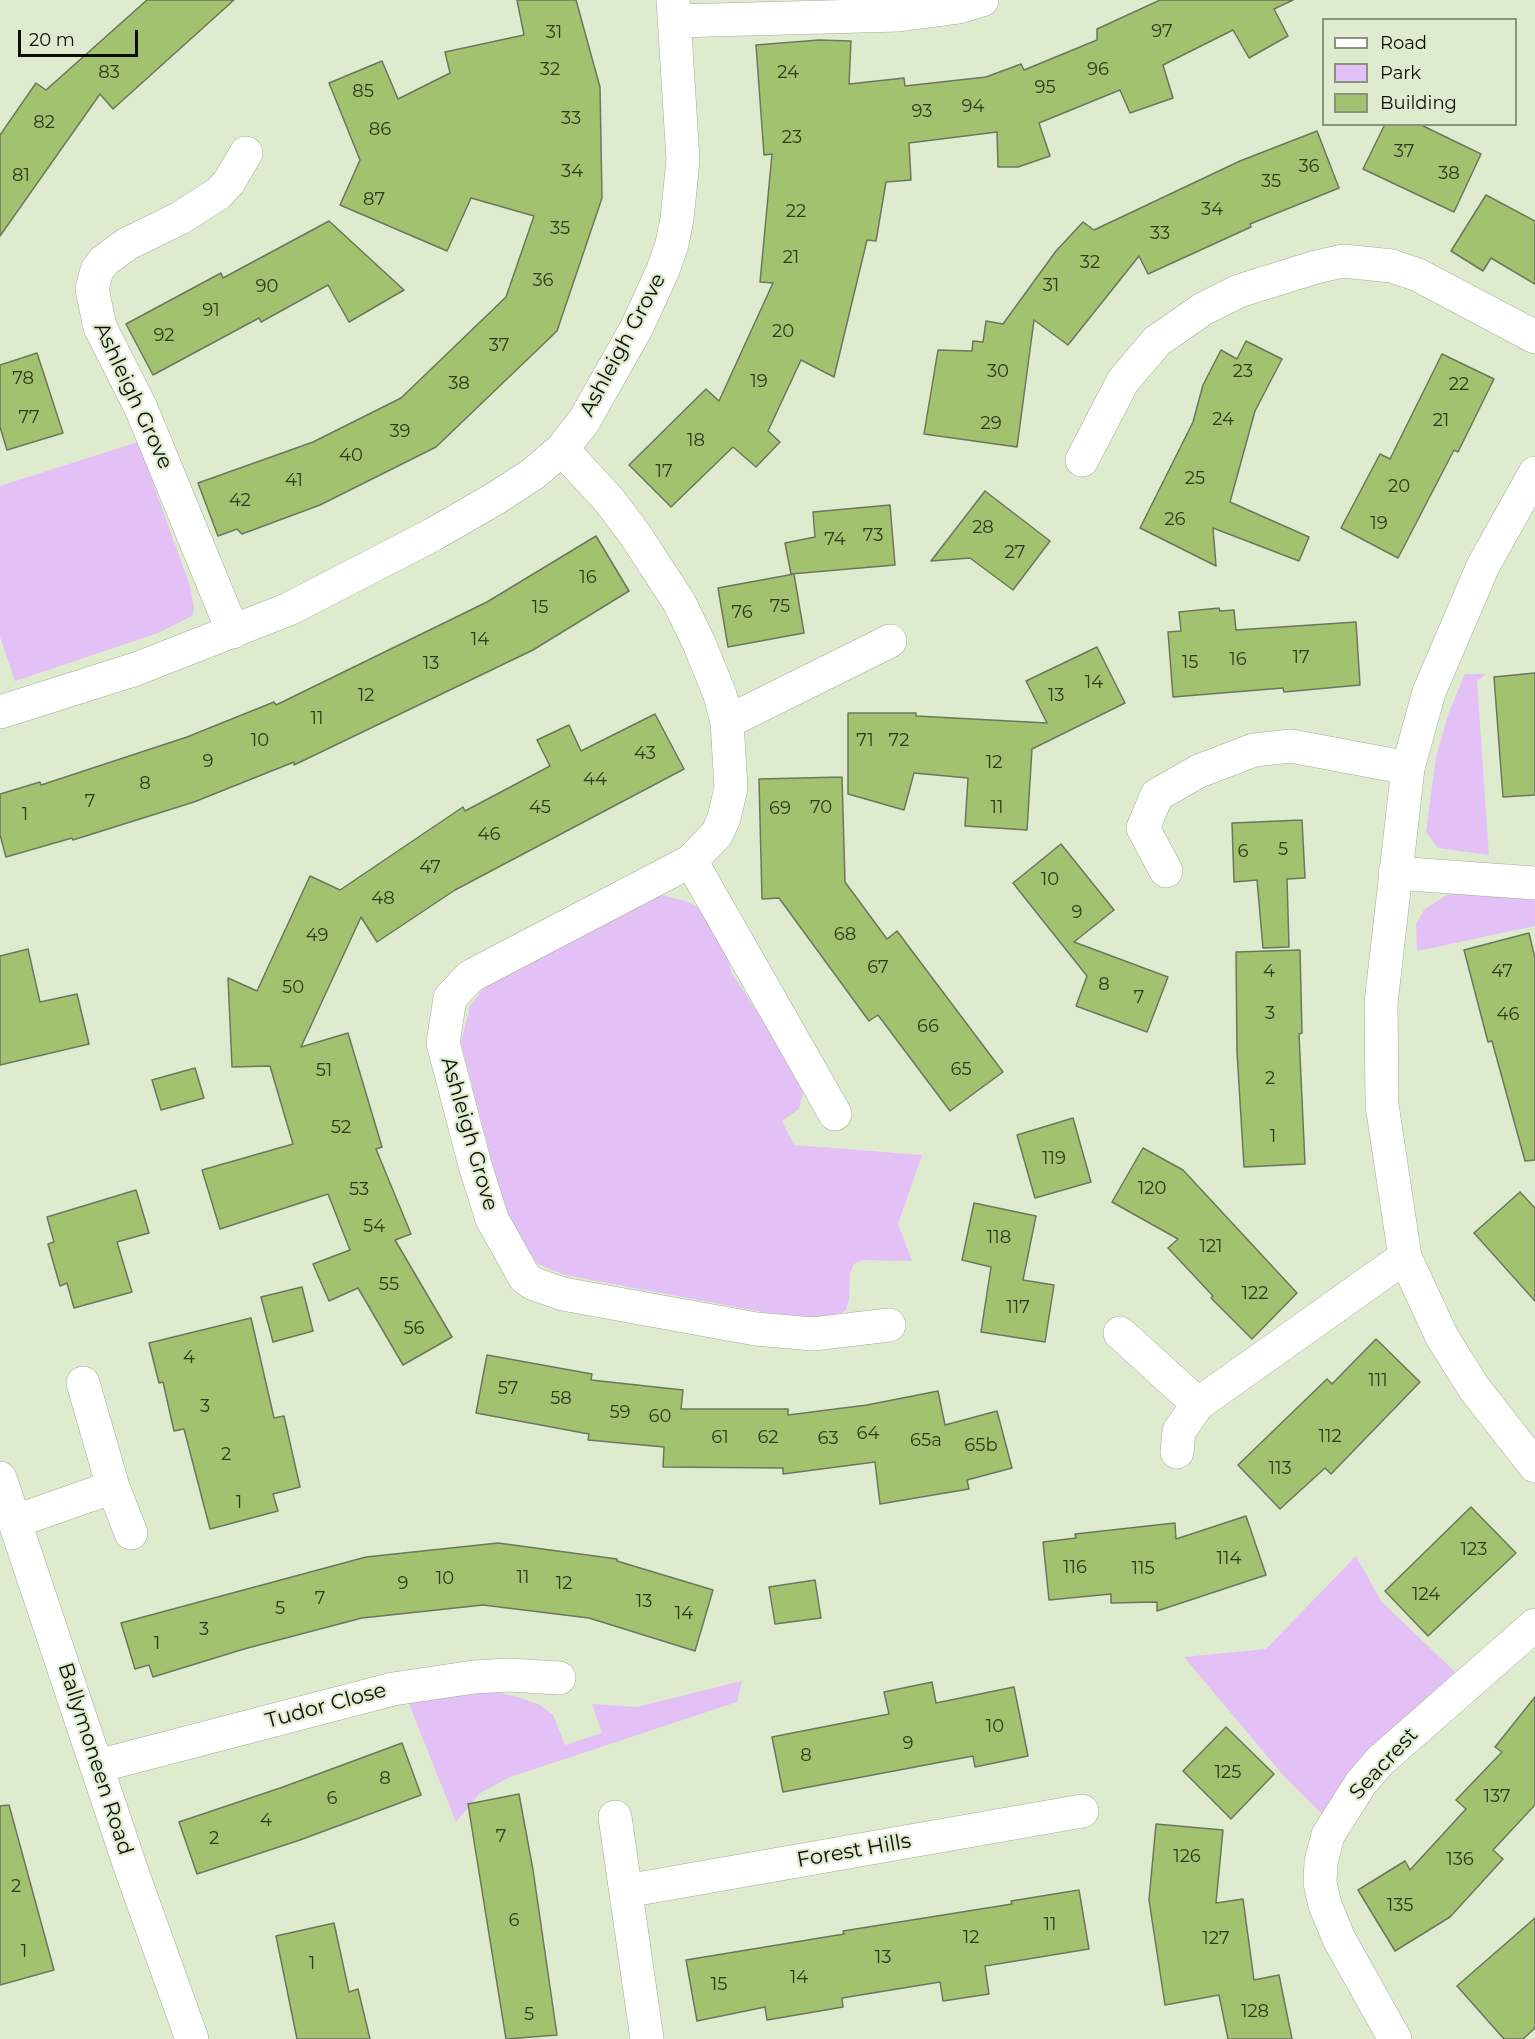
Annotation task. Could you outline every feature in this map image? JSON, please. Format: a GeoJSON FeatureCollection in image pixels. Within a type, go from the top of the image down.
{"type":"FeatureCollection","features":[{"type":"Feature","properties":{"kind":"street","name":"Ashleigh Grove"},"geometry":{"type":"LineString","coordinates":[[0,712],[135,669],[233,632],[319,595],[432,535],[533,474],[562,449],[584,421],[637,327],[663,270],[672,244],[683,160],[675,10],[898,15],[959,7],[982,0]]}},
{"type":"Feature","properties":{"kind":"street","name":"Ashleigh Grove"},"geometry":{"type":"LineString","coordinates":[[233,632],[146,418],[100,327],[92,289],[97,270],[104,261],[127,244],[187,214],[219,193],[229,182],[246,153]]}},
{"type":"Feature","properties":{"kind":"street"},"geometry":{"type":"LineString","coordinates":[[1082,460],[1123,381],[1157,340],[1203,309],[1239,291],[1316,267],[1343,261],[1367,262],[1401,269],[1428,279],[1535,337]]}},
{"type":"Feature","properties":{"kind":"street","name":"Ashleigh Grove"},"geometry":{"type":"LineString","coordinates":[[562,449],[609,500],[634,533],[679,602],[708,664],[727,722],[731,753],[729,804],[717,834],[690,861],[471,976],[450,999],[443,1043],[475,1165],[492,1219],[525,1278],[534,1284],[563,1294],[756,1329],[813,1334],[889,1325]]}},
{"type":"Feature","properties":{"kind":"street"},"geometry":{"type":"LineString","coordinates":[[1535,473],[1483,566],[1429,692],[1408,768],[1381,1003],[1382,1105],[1405,1257],[1448,1346],[1474,1388],[1535,1466]]}},
{"type":"Feature","properties":{"kind":"street"},"geometry":{"type":"LineString","coordinates":[[727,722],[890,641]]}},
{"type":"Feature","properties":{"kind":"street"},"geometry":{"type":"LineString","coordinates":[[1166,871],[1143,828],[1157,795],[1199,771],[1254,750],[1291,746],[1408,768]]}},
{"type":"Feature","properties":{"kind":"street"},"geometry":{"type":"LineString","coordinates":[[690,861],[835,1114]]}},
{"type":"Feature","properties":{"kind":"street"},"geometry":{"type":"LineString","coordinates":[[1395,873],[1535,883]]}},
{"type":"Feature","properties":{"kind":"street"},"geometry":{"type":"LineString","coordinates":[[1177,1452],[1179,1431],[1198,1404],[1405,1257]]}},
{"type":"Feature","properties":{"kind":"street"},"geometry":{"type":"LineString","coordinates":[[1120,1333],[1198,1404]]}},
{"type":"Feature","properties":{"kind":"street"},"geometry":{"type":"LineString","coordinates":[[82,1383],[113,1487],[131,1533]]}},
{"type":"Feature","properties":{"kind":"street","name":"Ballymoneen Road"},"geometry":{"type":"LineString","coordinates":[[0,1478],[98,1767],[130,1869],[192,2039]]}},
{"type":"Feature","properties":{"kind":"street"},"geometry":{"type":"LineString","coordinates":[[16,1521],[113,1487]]}},
{"type":"Feature","properties":{"kind":"street","name":"Seacrest"},"geometry":{"type":"LineString","coordinates":[[1395,2039],[1339,1939],[1325,1905],[1320,1883],[1321,1862],[1328,1835],[1361,1783],[1380,1761],[1535,1625]]}},
{"type":"Feature","properties":{"kind":"street","name":"Tudor Close"},"geometry":{"type":"LineString","coordinates":[[98,1767],[393,1689],[474,1677],[509,1675],[559,1678]]}},
{"type":"Feature","properties":{"kind":"street","name":"Forest Hills"},"geometry":{"type":"LineString","coordinates":[[626,1891],[1082,1811]]}},
{"type":"Feature","properties":{"kind":"street"},"geometry":{"type":"LineString","coordinates":[[615,1817],[648,2039]]}},
{"type":"Feature","properties":{"kind":"green space"},"geometry":{"type":"Polygon","coordinates":[[[138,442],[190,586],[194,609],[192,616],[158,633],[15,681],[0,637],[0,486],[138,442]]]}},
{"type":"Feature","properties":{"kind":"green space"},"geometry":{"type":"Polygon","coordinates":[[[1465,674],[1486,674],[1477,681],[1489,855],[1438,848],[1426,832],[1436,757],[1449,712],[1465,674]]]}},
{"type":"Feature","properties":{"kind":"green space"},"geometry":{"type":"Polygon","coordinates":[[[1470,892],[1535,897],[1535,926],[1417,951],[1416,924],[1424,910],[1448,894],[1470,892]]]}},
{"type":"Feature","properties":{"kind":"green space"},"geometry":{"type":"Polygon","coordinates":[[[661,895],[686,901],[699,908],[727,957],[732,974],[771,1032],[803,1091],[799,1109],[782,1121],[794,1145],[922,1155],[898,1224],[912,1261],[862,1260],[854,1264],[850,1273],[849,1300],[846,1310],[836,1317],[800,1319],[565,1275],[538,1264],[521,1243],[513,1227],[499,1188],[461,1043],[470,1006],[486,986],[661,895]]]}},
{"type":"Feature","properties":{"kind":"green space"},"geometry":{"type":"Polygon","coordinates":[[[1356,1556],[1381,1601],[1455,1672],[1365,1753],[1347,1775],[1322,1814],[1283,1775],[1184,1657],[1266,1649],[1356,1556]]]}},
{"type":"Feature","properties":{"kind":"green space"},"geometry":{"type":"Polygon","coordinates":[[[742,1681],[737,1702],[510,1777],[480,1793],[456,1822],[409,1704],[468,1691],[496,1692],[518,1697],[540,1705],[553,1715],[565,1745],[602,1733],[592,1704],[637,1707],[742,1681]]]}},
{"type":"Feature","properties":{"kind":"building"},"geometry":{"type":"Polygon","coordinates":[[[147,0],[234,0],[113,109],[100,94],[0,236],[0,135],[36,83],[46,90],[147,0]]]}},
{"type":"Feature","properties":{"kind":"building"},"geometry":{"type":"Polygon","coordinates":[[[517,0],[576,0],[600,87],[602,198],[557,331],[436,447],[320,505],[242,534],[237,529],[218,536],[198,483],[313,442],[401,398],[506,297],[534,216],[471,198],[447,251],[340,205],[360,160],[329,83],[382,61],[398,99],[450,73],[445,52],[524,35],[517,0]]]}},
{"type":"Feature","properties":{"kind":"building"},"geometry":{"type":"Polygon","coordinates":[[[1160,0],[1293,0],[1274,9],[1288,36],[1249,58],[1233,30],[1163,65],[1173,98],[1130,113],[1120,90],[1039,123],[1050,156],[1018,167],[998,167],[997,132],[909,143],[911,180],[886,182],[876,241],[867,240],[834,377],[801,360],[768,431],[780,442],[756,467],[733,447],[671,507],[629,465],[706,389],[719,401],[773,283],[760,282],[772,154],[764,155],[756,45],[819,40],[851,41],[849,84],[904,78],[905,86],[986,77],[1021,64],[1024,70],[1097,40],[1097,29],[1160,0]]]}},
{"type":"Feature","properties":{"kind":"building"},"geometry":{"type":"Polygon","coordinates":[[[1384,126],[1423,126],[1481,154],[1454,212],[1363,169],[1384,126]]]}},
{"type":"Feature","properties":{"kind":"building"},"geometry":{"type":"Polygon","coordinates":[[[1317,131],[1339,188],[1250,224],[1251,227],[1148,274],[1139,256],[1068,345],[1034,320],[1017,447],[924,434],[938,350],[972,351],[973,341],[983,342],[986,321],[1003,324],[1056,251],[1083,222],[1094,230],[1240,161],[1317,131]]]}},
{"type":"Feature","properties":{"kind":"building"},"geometry":{"type":"Polygon","coordinates":[[[1486,195],[1535,221],[1535,284],[1491,258],[1483,271],[1451,251],[1486,195]]]}},
{"type":"Feature","properties":{"kind":"building"},"geometry":{"type":"Polygon","coordinates":[[[329,221],[404,290],[349,322],[328,285],[261,322],[259,318],[153,375],[126,324],[221,273],[223,278],[329,221]]]}},
{"type":"Feature","properties":{"kind":"building"},"geometry":{"type":"Polygon","coordinates":[[[1246,341],[1282,359],[1255,411],[1230,502],[1309,537],[1299,561],[1213,528],[1216,566],[1140,528],[1193,422],[1203,385],[1221,350],[1237,359],[1246,341]]]}},
{"type":"Feature","properties":{"kind":"building"},"geometry":{"type":"Polygon","coordinates":[[[37,353],[63,433],[7,450],[0,427],[0,365],[37,353]]]}},
{"type":"Feature","properties":{"kind":"building"},"geometry":{"type":"Polygon","coordinates":[[[1442,354],[1494,379],[1458,452],[1454,450],[1398,558],[1341,528],[1380,454],[1390,459],[1442,354]]]}},
{"type":"Feature","properties":{"kind":"building"},"geometry":{"type":"Polygon","coordinates":[[[985,491],[1050,541],[1013,590],[970,558],[931,561],[985,491]]]}},
{"type":"Feature","properties":{"kind":"building"},"geometry":{"type":"Polygon","coordinates":[[[890,505],[895,565],[791,574],[785,543],[815,537],[813,512],[890,505]]]}},
{"type":"Feature","properties":{"kind":"building"},"geometry":{"type":"Polygon","coordinates":[[[596,536],[629,591],[533,650],[294,765],[294,762],[194,802],[73,840],[72,838],[6,857],[0,835],[0,794],[40,782],[41,785],[187,737],[274,702],[276,705],[487,602],[596,536]]]}},
{"type":"Feature","properties":{"kind":"building"},"geometry":{"type":"Polygon","coordinates":[[[794,574],[804,633],[728,647],[718,588],[794,574]]]}},
{"type":"Feature","properties":{"kind":"building"},"geometry":{"type":"Polygon","coordinates":[[[1219,608],[1220,611],[1234,610],[1236,630],[1356,622],[1360,685],[1284,692],[1283,688],[1173,697],[1168,632],[1181,631],[1179,612],[1219,608]]]}},
{"type":"Feature","properties":{"kind":"building"},"geometry":{"type":"Polygon","coordinates":[[[1097,647],[1125,703],[1032,749],[1027,830],[965,826],[968,778],[914,773],[904,810],[848,794],[848,713],[916,713],[916,716],[1047,723],[1026,681],[1097,647]]]}},
{"type":"Feature","properties":{"kind":"building"},"geometry":{"type":"Polygon","coordinates":[[[1535,673],[1535,795],[1503,797],[1494,677],[1535,673]]]}},
{"type":"Feature","properties":{"kind":"building"},"geometry":{"type":"Polygon","coordinates":[[[655,714],[684,769],[455,890],[377,942],[361,917],[301,1047],[348,1033],[382,1147],[376,1149],[411,1234],[395,1240],[452,1337],[403,1365],[358,1288],[329,1301],[313,1264],[350,1250],[328,1194],[220,1229],[202,1170],[293,1144],[270,1066],[232,1067],[228,978],[257,991],[310,876],[340,890],[463,807],[465,811],[550,766],[537,740],[569,725],[581,751],[655,714]]]}},
{"type":"Feature","properties":{"kind":"building"},"geometry":{"type":"Polygon","coordinates":[[[842,777],[845,882],[887,939],[897,931],[1003,1072],[950,1111],[878,1015],[869,1021],[779,898],[762,899],[759,779],[842,777]]]}},
{"type":"Feature","properties":{"kind":"building"},"geometry":{"type":"Polygon","coordinates":[[[1302,820],[1305,878],[1287,879],[1289,947],[1263,948],[1257,880],[1234,882],[1232,823],[1302,820]]]}},
{"type":"Feature","properties":{"kind":"building"},"geometry":{"type":"Polygon","coordinates":[[[1061,844],[1114,910],[1074,942],[1168,977],[1147,1032],[1076,1006],[1087,976],[1013,883],[1061,844]]]}},
{"type":"Feature","properties":{"kind":"building"},"geometry":{"type":"Polygon","coordinates":[[[1529,933],[1535,958],[1535,1160],[1525,1161],[1492,1041],[1488,1042],[1464,950],[1529,933]]]}},
{"type":"Feature","properties":{"kind":"building"},"geometry":{"type":"Polygon","coordinates":[[[28,949],[40,1002],[77,994],[89,1044],[0,1065],[0,956],[28,949]]]}},
{"type":"Feature","properties":{"kind":"building"},"geometry":{"type":"Polygon","coordinates":[[[1300,950],[1302,1033],[1299,1034],[1305,1164],[1244,1167],[1237,1052],[1236,952],[1300,950]]]}},
{"type":"Feature","properties":{"kind":"building"},"geometry":{"type":"Polygon","coordinates":[[[195,1068],[204,1098],[161,1110],[152,1080],[195,1068]]]}},
{"type":"Feature","properties":{"kind":"building"},"geometry":{"type":"Polygon","coordinates":[[[1073,1118],[1091,1182],[1035,1198],[1017,1135],[1073,1118]]]}},
{"type":"Feature","properties":{"kind":"building"},"geometry":{"type":"Polygon","coordinates":[[[1143,1148],[1183,1170],[1297,1293],[1252,1339],[1211,1298],[1213,1296],[1168,1248],[1178,1239],[1112,1202],[1143,1148]]]}},
{"type":"Feature","properties":{"kind":"building"},"geometry":{"type":"Polygon","coordinates":[[[136,1190],[149,1233],[117,1242],[132,1292],[74,1308],[67,1283],[60,1286],[48,1244],[54,1242],[47,1217],[136,1190]]]}},
{"type":"Feature","properties":{"kind":"building"},"geometry":{"type":"Polygon","coordinates":[[[1520,1192],[1535,1208],[1535,1301],[1474,1233],[1520,1192]]]}},
{"type":"Feature","properties":{"kind":"building"},"geometry":{"type":"Polygon","coordinates":[[[974,1203],[1036,1216],[1023,1280],[1054,1285],[1045,1342],[981,1332],[991,1267],[962,1260],[974,1203]]]}},
{"type":"Feature","properties":{"kind":"building"},"geometry":{"type":"Polygon","coordinates":[[[302,1287],[313,1331],[273,1342],[261,1297],[302,1287]]]}},
{"type":"Feature","properties":{"kind":"building"},"geometry":{"type":"Polygon","coordinates":[[[251,1318],[274,1418],[284,1416],[300,1487],[273,1494],[278,1511],[210,1529],[184,1429],[174,1431],[163,1382],[159,1383],[149,1343],[251,1318]]]}},
{"type":"Feature","properties":{"kind":"building"},"geometry":{"type":"Polygon","coordinates":[[[1376,1339],[1420,1382],[1331,1474],[1325,1468],[1280,1509],[1238,1465],[1327,1379],[1332,1384],[1376,1339]]]}},
{"type":"Feature","properties":{"kind":"building"},"geometry":{"type":"Polygon","coordinates":[[[487,1355],[592,1374],[591,1380],[683,1390],[681,1409],[788,1409],[788,1415],[867,1405],[938,1391],[945,1425],[997,1411],[1012,1468],[967,1480],[969,1489],[880,1504],[875,1462],[783,1474],[783,1468],[663,1467],[664,1447],[588,1440],[589,1434],[476,1413],[487,1355]]]}},
{"type":"Feature","properties":{"kind":"building"},"geometry":{"type":"Polygon","coordinates":[[[1471,1507],[1516,1553],[1428,1636],[1385,1591],[1471,1507]]]}},
{"type":"Feature","properties":{"kind":"building"},"geometry":{"type":"Polygon","coordinates":[[[1246,1516],[1266,1575],[1157,1611],[1157,1602],[1111,1603],[1111,1594],[1049,1600],[1043,1542],[1076,1538],[1075,1534],[1175,1523],[1176,1539],[1246,1516]]]}},
{"type":"Feature","properties":{"kind":"building"},"geometry":{"type":"Polygon","coordinates":[[[498,1543],[617,1559],[617,1561],[713,1590],[695,1651],[589,1618],[483,1605],[362,1618],[244,1649],[153,1677],[149,1665],[135,1669],[121,1623],[366,1557],[498,1543]]]}},
{"type":"Feature","properties":{"kind":"building"},"geometry":{"type":"Polygon","coordinates":[[[815,1580],[821,1618],[775,1624],[769,1587],[815,1580]]]}},
{"type":"Feature","properties":{"kind":"building"},"geometry":{"type":"Polygon","coordinates":[[[932,1682],[936,1703],[1014,1687],[1028,1756],[975,1767],[973,1756],[783,1792],[772,1737],[889,1714],[884,1692],[932,1682]]]}},
{"type":"Feature","properties":{"kind":"building"},"geometry":{"type":"Polygon","coordinates":[[[1535,1697],[1535,1805],[1493,1850],[1503,1859],[1450,1917],[1395,1951],[1358,1890],[1405,1861],[1410,1870],[1466,1809],[1456,1800],[1502,1752],[1495,1747],[1535,1697]]]}},
{"type":"Feature","properties":{"kind":"building"},"geometry":{"type":"Polygon","coordinates":[[[1226,1727],[1274,1774],[1231,1819],[1183,1771],[1226,1727]]]}},
{"type":"Feature","properties":{"kind":"building"},"geometry":{"type":"Polygon","coordinates":[[[402,1743],[421,1795],[300,1840],[197,1874],[179,1822],[402,1743]]]}},
{"type":"Feature","properties":{"kind":"building"},"geometry":{"type":"Polygon","coordinates":[[[519,1794],[533,1870],[557,2035],[506,2039],[468,1804],[519,1794]]]}},
{"type":"Feature","properties":{"kind":"building"},"geometry":{"type":"Polygon","coordinates":[[[9,1805],[54,1970],[0,1985],[0,1806],[9,1805]]]}},
{"type":"Feature","properties":{"kind":"building"},"geometry":{"type":"Polygon","coordinates":[[[1156,1824],[1223,1830],[1216,1903],[1243,1899],[1254,1980],[1279,1975],[1292,2039],[1228,2039],[1219,1995],[1165,2005],[1149,1900],[1156,1824]]]}},
{"type":"Feature","properties":{"kind":"building"},"geometry":{"type":"Polygon","coordinates":[[[1079,1890],[1089,1949],[985,1966],[989,1994],[943,2001],[940,1982],[842,1998],[843,2007],[767,2020],[765,2007],[697,2021],[686,1960],[844,1934],[843,1931],[1012,1904],[1011,1901],[1079,1890]]]}},
{"type":"Feature","properties":{"kind":"building"},"geometry":{"type":"Polygon","coordinates":[[[1535,1918],[1535,2028],[1523,2039],[1504,2039],[1457,1986],[1535,1918]]]}},
{"type":"Feature","properties":{"kind":"building"},"geometry":{"type":"Polygon","coordinates":[[[334,1923],[349,1992],[358,1989],[370,2039],[297,2039],[276,1936],[334,1923]]]}}]}
